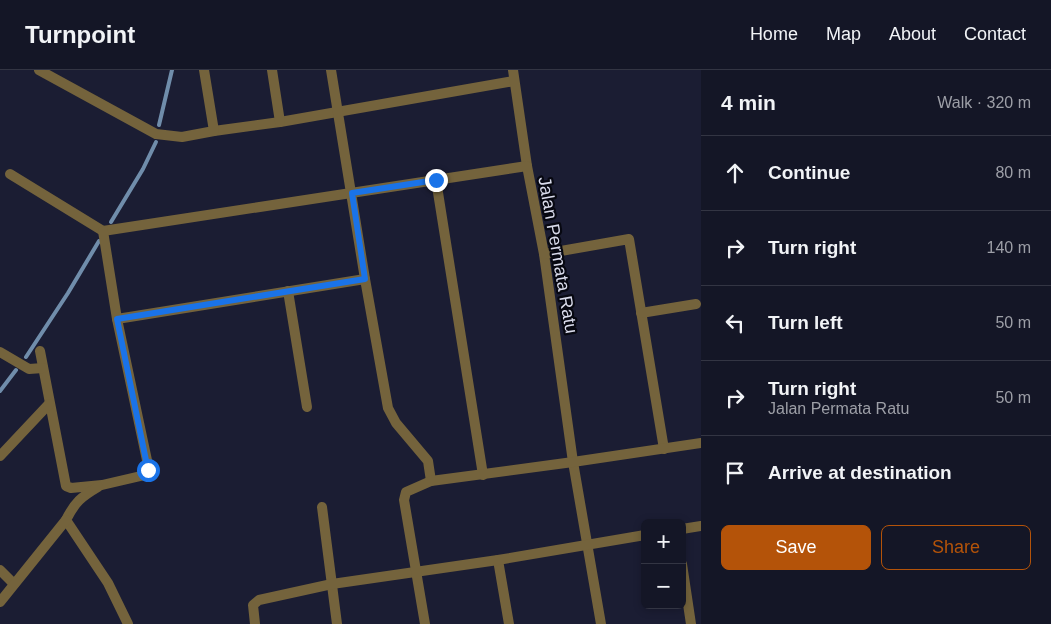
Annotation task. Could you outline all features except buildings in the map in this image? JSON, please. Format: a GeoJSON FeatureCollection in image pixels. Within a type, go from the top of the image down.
{"type":"FeatureCollection","features":[{"type":"Feature","properties":{"kind":"street"},"geometry":{"type":"LineString","coordinates":[[39,70],[156,134],[182,137],[280,122],[514,81]]}},
{"type":"Feature","properties":{"kind":"street"},"geometry":{"type":"LineString","coordinates":[[204,70],[214,131]]}},
{"type":"Feature","properties":{"kind":"street"},"geometry":{"type":"LineString","coordinates":[[272,70],[280,122]]}},
{"type":"Feature","properties":{"kind":"street"},"geometry":{"type":"LineString","coordinates":[[331,70],[388,408],[396,423],[428,461],[431,481]]}},
{"type":"Feature","properties":{"kind":"street"},"geometry":{"type":"LineString","coordinates":[[513,70],[527,166]]}},
{"type":"Feature","properties":{"kind":"street","name":"Jalan Permata Ratu"},"geometry":{"type":"LineString","coordinates":[[103,231],[527,166],[544,254],[600,624]]}},
{"type":"Feature","properties":{"kind":"street"},"geometry":{"type":"LineString","coordinates":[[10,174],[103,231],[117,319],[148,470],[145,475],[102,485],[70,488],[66,486],[40,351]]}},
{"type":"Feature","properties":{"kind":"street"},"geometry":{"type":"LineString","coordinates":[[436,180],[483,475]]}},
{"type":"Feature","properties":{"kind":"street"},"geometry":{"type":"LineString","coordinates":[[544,254],[629,240],[664,448]]}},
{"type":"Feature","properties":{"kind":"street"},"geometry":{"type":"LineString","coordinates":[[117,319],[365,279]]}},
{"type":"Feature","properties":{"kind":"street"},"geometry":{"type":"LineString","coordinates":[[288,291],[307,407]]}},
{"type":"Feature","properties":{"kind":"street"},"geometry":{"type":"LineString","coordinates":[[641,313],[696,304]]}},
{"type":"Feature","properties":{"kind":"street"},"geometry":{"type":"LineString","coordinates":[[0,352],[29,369],[42,368]]}},
{"type":"Feature","properties":{"kind":"street"},"geometry":{"type":"LineString","coordinates":[[0,456],[49,404]]}},
{"type":"Feature","properties":{"kind":"street"},"geometry":{"type":"LineString","coordinates":[[424,624],[404,500],[404,494],[409,490],[431,481],[701,443]]}},
{"type":"Feature","properties":{"kind":"street"},"geometry":{"type":"LineString","coordinates":[[0,602],[66,520],[73,506],[81,497],[102,485]]}},
{"type":"Feature","properties":{"kind":"street"},"geometry":{"type":"LineString","coordinates":[[322,507],[338,624]]}},
{"type":"Feature","properties":{"kind":"street"},"geometry":{"type":"LineString","coordinates":[[66,520],[108,583],[128,624]]}},
{"type":"Feature","properties":{"kind":"street"},"geometry":{"type":"LineString","coordinates":[[686,528],[701,526]]}},
{"type":"Feature","properties":{"kind":"street"},"geometry":{"type":"LineString","coordinates":[[255,624],[253,605],[255,602],[332,584],[498,560],[641,535]]}},
{"type":"Feature","properties":{"kind":"street"},"geometry":{"type":"LineString","coordinates":[[498,560],[509,624]]}},
{"type":"Feature","properties":{"kind":"street"},"geometry":{"type":"LineString","coordinates":[[0,570],[14,584]]}},
{"type":"Feature","properties":{"kind":"street"},"geometry":{"type":"LineString","coordinates":[[686,588],[692,624]]}},
{"type":"Feature","properties":{"kind":"waterway"},"geometry":{"type":"LineString","coordinates":[[159,125],[172,70]]}},
{"type":"Feature","properties":{"kind":"waterway"},"geometry":{"type":"LineString","coordinates":[[111,222],[143,169],[156,142]]}},
{"type":"Feature","properties":{"kind":"waterway"},"geometry":{"type":"LineString","coordinates":[[26,357],[99,241]]}},
{"type":"Feature","properties":{"kind":"waterway"},"geometry":{"type":"LineString","coordinates":[[0,391],[16,370]]}},
{"type":"Feature","properties":{"kind":"route"},"geometry":{"type":"LineString","coordinates":[[148,470],[117,319],[365,279],[352,193],[436,180]]}}]}
